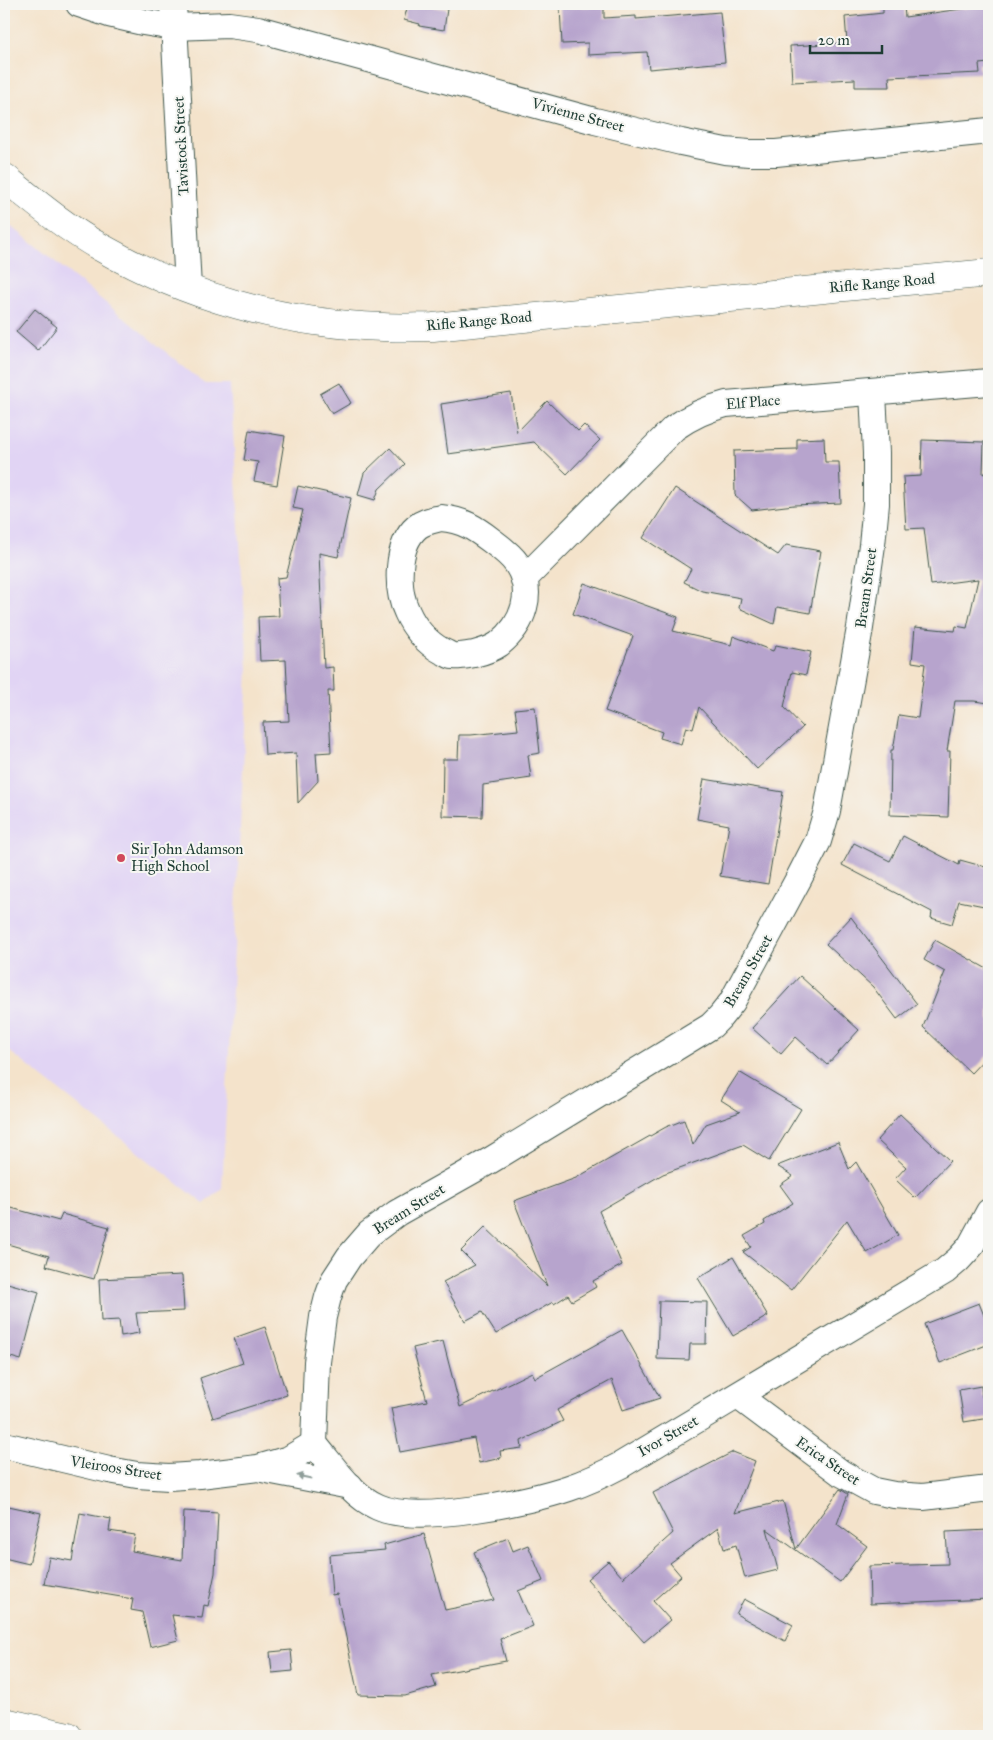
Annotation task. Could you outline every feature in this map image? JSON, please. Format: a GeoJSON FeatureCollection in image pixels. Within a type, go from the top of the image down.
{"type":"FeatureCollection","features":[{"type":"Feature","properties":{"kind":"main road","name":"Rifle Range Road"},"geometry":{"type":"LineString","coordinates":[[4,177],[66,226],[142,269],[221,301],[314,321],[383,327],[459,324],[989,273]]}},
{"type":"Feature","properties":{"kind":"main road"},"geometry":{"type":"LineString","coordinates":[[4,1722],[68,1736]]}},
{"type":"Feature","properties":{"kind":"street"},"geometry":{"type":"LineString","coordinates":[[79,4],[109,14],[143,22],[173,15]]}},
{"type":"Feature","properties":{"kind":"street","name":"Vivienne Street"},"geometry":{"type":"LineString","coordinates":[[173,15],[258,29],[595,121],[725,151],[776,152],[989,131]]}},
{"type":"Feature","properties":{"kind":"street","name":"Tavistock Street"},"geometry":{"type":"LineString","coordinates":[[173,15],[188,288]]}},
{"type":"Feature","properties":{"kind":"street","name":"Elf Place"},"geometry":{"type":"LineString","coordinates":[[524,579],[674,428],[689,417],[707,409],[726,404],[989,382]]}},
{"type":"Feature","properties":{"kind":"street","name":"Bream Street"},"geometry":{"type":"LineString","coordinates":[[314,1444],[318,1362],[323,1317],[334,1280],[349,1257],[369,1234],[397,1214],[491,1160],[711,1026],[732,1002],[799,878],[818,841],[827,811],[860,628],[876,504],[873,393]]}},
{"type":"Feature","properties":{"kind":"street"},"geometry":{"type":"LineString","coordinates":[[441,518],[458,520],[481,532],[500,547],[516,563],[524,579],[527,598],[522,614],[513,628],[498,644],[482,652],[452,656],[432,646],[407,612],[401,591],[400,569],[403,547],[416,527],[427,521],[441,518]]}},
{"type":"Feature","properties":{"kind":"street","name":"Ivor Street"},"geometry":{"type":"LineString","coordinates":[[314,1444],[350,1486],[379,1508],[413,1513],[471,1509],[516,1502],[568,1489],[597,1477],[738,1396],[945,1271],[970,1247],[989,1212]]}},
{"type":"Feature","properties":{"kind":"street","name":"Erica Street"},"geometry":{"type":"LineString","coordinates":[[738,1396],[841,1473],[874,1491],[894,1495],[923,1497],[989,1489]]}},
{"type":"Feature","properties":{"kind":"street","name":"Vleiroos Street"},"geometry":{"type":"LineString","coordinates":[[4,1445],[74,1463],[138,1475],[169,1477],[258,1468],[289,1459],[314,1444]]}},
{"type":"Feature","properties":{"kind":"street"},"geometry":{"type":"LineString","coordinates":[[258,1468],[350,1486]]}},
{"type":"Feature","properties":{"kind":"shaded area","name":"Sir John Adamson High School"},"geometry":{"type":"Polygon","coordinates":[[[4,220],[205,384],[230,384],[248,669],[222,1189],[204,1204],[4,1047],[4,220]]]}},
{"type":"Feature","properties":{"kind":"building"},"geometry":{"type":"Polygon","coordinates":[[[408,4],[447,9],[444,30],[419,26],[420,24],[404,20],[408,4]]]}},
{"type":"Feature","properties":{"kind":"building"},"geometry":{"type":"Polygon","coordinates":[[[989,5],[989,63],[979,64],[980,73],[889,77],[890,87],[855,87],[855,79],[792,82],[790,46],[847,43],[845,17],[883,13],[883,7],[904,6],[905,17],[989,5]]]}},
{"type":"Feature","properties":{"kind":"building"},"geometry":{"type":"Polygon","coordinates":[[[604,6],[604,18],[636,16],[636,19],[720,12],[725,62],[649,69],[647,52],[588,55],[588,43],[562,44],[560,8],[604,6]]]}},
{"type":"Feature","properties":{"kind":"building"},"geometry":{"type":"Polygon","coordinates":[[[35,309],[57,327],[38,351],[16,332],[35,309]]]}},
{"type":"Feature","properties":{"kind":"building"},"geometry":{"type":"Polygon","coordinates":[[[339,383],[351,403],[332,414],[320,394],[339,383]]]}},
{"type":"Feature","properties":{"kind":"building"},"geometry":{"type":"Polygon","coordinates":[[[511,393],[517,432],[547,401],[578,431],[584,425],[600,440],[567,474],[534,442],[448,454],[441,404],[511,393]]]}},
{"type":"Feature","properties":{"kind":"building"},"geometry":{"type":"Polygon","coordinates":[[[249,430],[285,436],[277,485],[254,481],[258,462],[244,460],[249,430]]]}},
{"type":"Feature","properties":{"kind":"building"},"geometry":{"type":"Polygon","coordinates":[[[824,438],[825,462],[839,462],[841,503],[794,505],[752,510],[735,495],[734,451],[797,449],[797,439],[824,438]]]}},
{"type":"Feature","properties":{"kind":"building"},"geometry":{"type":"Polygon","coordinates":[[[922,440],[984,442],[983,474],[989,471],[989,651],[986,680],[989,681],[989,703],[955,701],[947,751],[950,751],[948,817],[890,815],[891,750],[893,750],[899,715],[918,718],[925,664],[912,662],[915,627],[955,631],[956,626],[967,628],[978,579],[931,585],[924,528],[906,529],[903,477],[921,476],[922,440]]]}},
{"type":"Feature","properties":{"kind":"building"},"geometry":{"type":"Polygon","coordinates":[[[390,448],[405,464],[379,489],[375,500],[358,495],[364,473],[390,448]]]}},
{"type":"Feature","properties":{"kind":"building"},"geometry":{"type":"Polygon","coordinates":[[[298,486],[351,498],[338,557],[319,553],[324,668],[333,667],[334,691],[328,691],[331,752],[316,753],[318,781],[298,803],[296,753],[265,755],[263,722],[289,721],[286,660],[260,661],[258,617],[279,616],[277,578],[286,577],[303,510],[293,508],[298,486]]]}},
{"type":"Feature","properties":{"kind":"building"},"geometry":{"type":"Polygon","coordinates":[[[675,488],[778,555],[786,545],[821,551],[810,613],[777,607],[774,624],[739,608],[741,598],[702,591],[684,582],[691,569],[643,538],[675,488]]]}},
{"type":"Feature","properties":{"kind":"building"},"geometry":{"type":"Polygon","coordinates":[[[584,583],[678,617],[673,631],[731,645],[733,636],[773,651],[776,645],[811,652],[806,675],[792,672],[784,707],[803,727],[757,769],[699,707],[693,729],[686,727],[681,744],[660,738],[662,732],[605,711],[633,636],[573,614],[584,583]]]}},
{"type":"Feature","properties":{"kind":"building"},"geometry":{"type":"Polygon","coordinates":[[[535,707],[540,753],[528,755],[531,778],[483,785],[482,817],[442,816],[443,759],[458,759],[459,735],[518,730],[515,709],[535,707]]]}},
{"type":"Feature","properties":{"kind":"building"},"geometry":{"type":"Polygon","coordinates":[[[704,779],[783,792],[768,884],[720,876],[729,825],[697,819],[704,779]]]}},
{"type":"Feature","properties":{"kind":"building"},"geometry":{"type":"Polygon","coordinates":[[[903,836],[959,865],[960,860],[989,868],[989,907],[959,901],[952,924],[931,918],[932,912],[842,865],[854,843],[890,861],[903,836]]]}},
{"type":"Feature","properties":{"kind":"building"},"geometry":{"type":"Polygon","coordinates":[[[851,917],[917,1004],[897,1019],[873,987],[826,944],[851,917]]]}},
{"type":"Feature","properties":{"kind":"building"},"geometry":{"type":"Polygon","coordinates":[[[935,940],[989,970],[989,1054],[971,1073],[923,1027],[945,972],[924,960],[935,940]]]}},
{"type":"Feature","properties":{"kind":"building"},"geometry":{"type":"Polygon","coordinates":[[[800,976],[859,1030],[827,1065],[796,1037],[781,1054],[752,1028],[800,976]]]}},
{"type":"Feature","properties":{"kind":"building"},"geometry":{"type":"Polygon","coordinates":[[[739,1072],[801,1109],[769,1161],[743,1145],[663,1174],[599,1211],[622,1265],[593,1281],[596,1287],[572,1301],[568,1295],[554,1304],[553,1302],[496,1334],[482,1312],[465,1321],[443,1282],[475,1265],[461,1251],[485,1227],[547,1286],[514,1201],[576,1178],[666,1127],[684,1120],[693,1145],[706,1124],[740,1112],[721,1100],[739,1072]]]}},
{"type":"Feature","properties":{"kind":"building"},"geometry":{"type":"Polygon","coordinates":[[[900,1114],[950,1161],[915,1198],[895,1179],[906,1167],[877,1140],[900,1114]]]}},
{"type":"Feature","properties":{"kind":"building"},"geometry":{"type":"Polygon","coordinates":[[[838,1142],[849,1169],[856,1162],[898,1235],[867,1253],[847,1220],[791,1290],[743,1252],[751,1247],[744,1236],[765,1224],[764,1221],[793,1203],[780,1185],[793,1176],[777,1166],[838,1142]]]}},
{"type":"Feature","properties":{"kind":"building"},"geometry":{"type":"Polygon","coordinates":[[[4,1206],[59,1221],[62,1214],[109,1227],[94,1279],[46,1266],[49,1256],[4,1243],[4,1206]]]}},
{"type":"Feature","properties":{"kind":"building"},"geometry":{"type":"Polygon","coordinates":[[[733,1257],[768,1316],[733,1336],[698,1278],[733,1257]]]}},
{"type":"Feature","properties":{"kind":"building"},"geometry":{"type":"Polygon","coordinates":[[[182,1275],[184,1311],[136,1313],[139,1333],[121,1336],[119,1320],[101,1321],[99,1279],[182,1275]]]}},
{"type":"Feature","properties":{"kind":"building"},"geometry":{"type":"Polygon","coordinates":[[[4,1282],[39,1292],[21,1360],[4,1355],[4,1282]]]}},
{"type":"Feature","properties":{"kind":"building"},"geometry":{"type":"Polygon","coordinates":[[[659,1301],[707,1302],[706,1344],[690,1344],[689,1360],[657,1359],[659,1301]]]}},
{"type":"Feature","properties":{"kind":"building"},"geometry":{"type":"Polygon","coordinates":[[[979,1303],[989,1328],[989,1344],[940,1363],[924,1324],[979,1303]]]}},
{"type":"Feature","properties":{"kind":"building"},"geometry":{"type":"Polygon","coordinates":[[[265,1327],[287,1395],[213,1418],[200,1378],[243,1363],[234,1338],[265,1327]]]}},
{"type":"Feature","properties":{"kind":"building"},"geometry":{"type":"Polygon","coordinates":[[[622,1330],[660,1398],[623,1410],[612,1380],[557,1410],[563,1421],[521,1441],[522,1448],[500,1451],[501,1458],[479,1463],[474,1438],[400,1452],[391,1408],[427,1401],[413,1348],[443,1341],[460,1407],[532,1372],[535,1378],[622,1330]]]}},
{"type":"Feature","properties":{"kind":"building"},"geometry":{"type":"Polygon","coordinates":[[[981,1386],[982,1397],[989,1396],[989,1418],[964,1422],[959,1390],[981,1386]]]}},
{"type":"Feature","properties":{"kind":"building"},"geometry":{"type":"Polygon","coordinates":[[[733,1452],[755,1461],[735,1513],[783,1501],[796,1549],[840,1489],[848,1494],[837,1524],[867,1546],[840,1582],[767,1529],[778,1570],[745,1578],[736,1545],[724,1549],[718,1528],[670,1563],[681,1576],[653,1601],[670,1620],[644,1642],[587,1579],[608,1561],[623,1578],[673,1533],[653,1493],[733,1452]]]}},
{"type":"Feature","properties":{"kind":"building"},"geometry":{"type":"Polygon","coordinates":[[[4,1505],[41,1513],[29,1564],[4,1558],[4,1505]]]}},
{"type":"Feature","properties":{"kind":"building"},"geometry":{"type":"Polygon","coordinates":[[[184,1511],[218,1513],[215,1573],[208,1606],[204,1605],[202,1618],[172,1615],[178,1640],[150,1647],[142,1612],[131,1610],[133,1599],[44,1584],[49,1557],[72,1561],[80,1513],[111,1519],[109,1531],[135,1535],[132,1551],[182,1560],[184,1511]]]}},
{"type":"Feature","properties":{"kind":"building"},"geometry":{"type":"Polygon","coordinates":[[[989,1530],[989,1599],[870,1604],[869,1566],[948,1564],[946,1532],[989,1530]]]}},
{"type":"Feature","properties":{"kind":"building"},"geometry":{"type":"Polygon","coordinates":[[[424,1534],[445,1610],[494,1600],[474,1552],[508,1538],[513,1551],[528,1545],[543,1581],[518,1591],[533,1626],[500,1639],[506,1661],[432,1675],[436,1687],[405,1696],[358,1695],[337,1594],[332,1595],[329,1555],[385,1550],[384,1545],[424,1534]]]}},
{"type":"Feature","properties":{"kind":"building"},"geometry":{"type":"Polygon","coordinates":[[[744,1599],[793,1625],[785,1641],[736,1614],[744,1599]]]}},
{"type":"Feature","properties":{"kind":"building"},"geometry":{"type":"Polygon","coordinates":[[[291,1650],[293,1671],[272,1673],[270,1652],[291,1650]]]}},
{"type":"Feature","properties":{"kind":"place","name":"Sir John Adamson High School"},"geometry":{"type":"Point","coordinates":[121,858]}}]}
